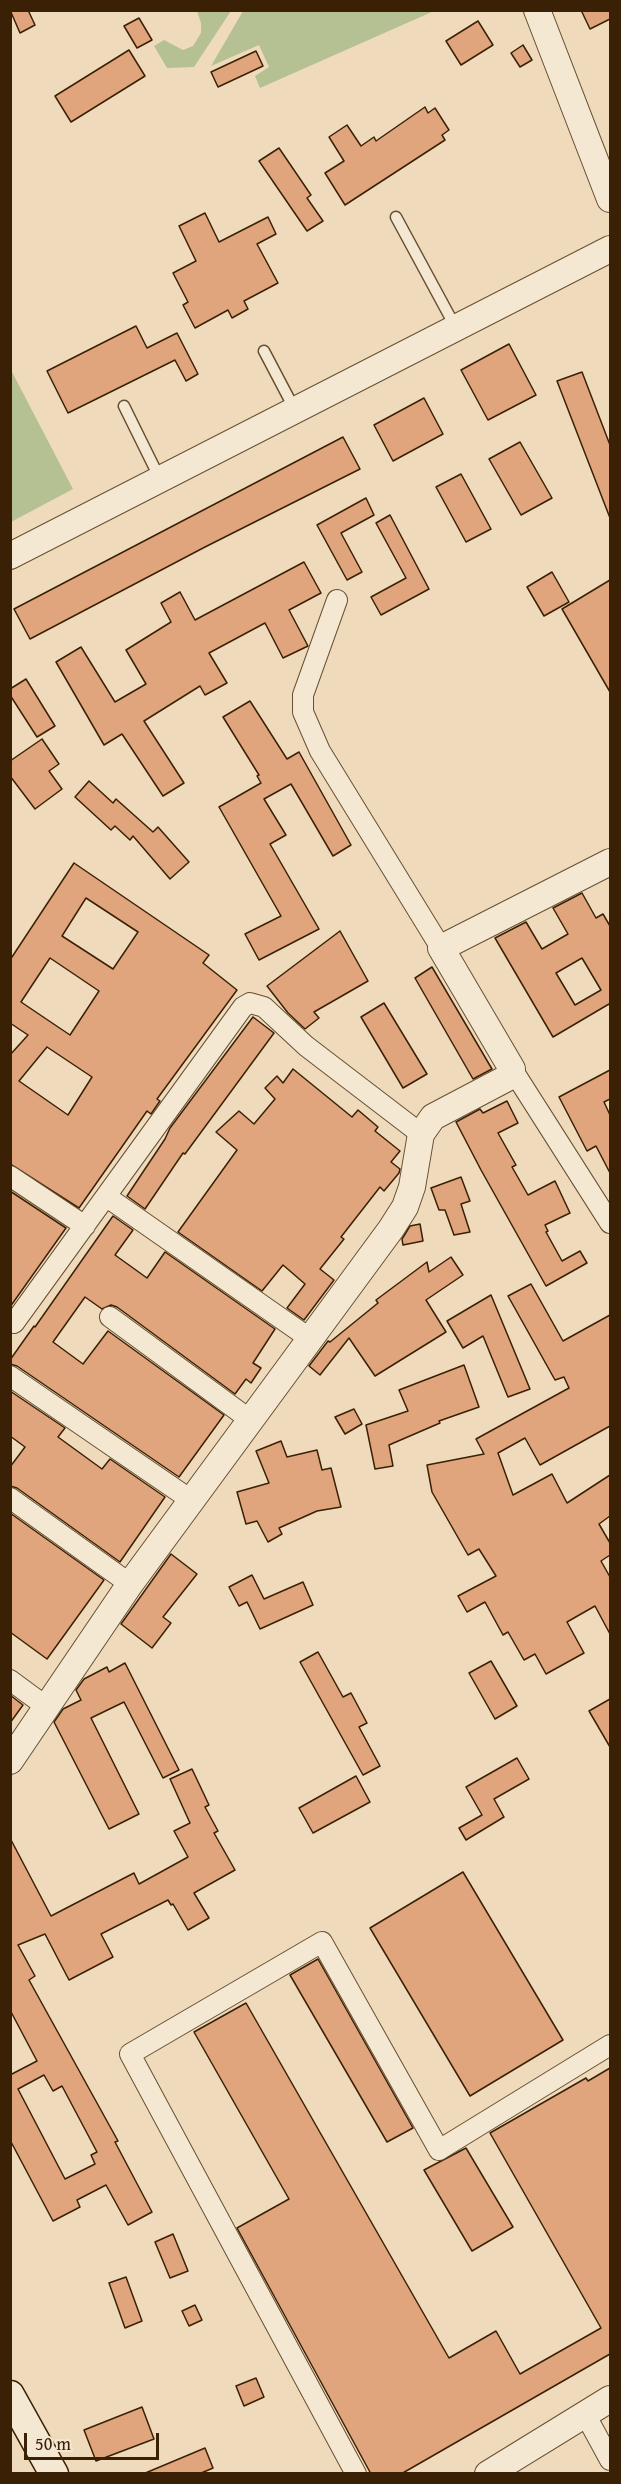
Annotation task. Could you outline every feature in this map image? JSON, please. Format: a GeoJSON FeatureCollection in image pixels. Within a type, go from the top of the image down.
{"type":"FeatureCollection","features":[{"type":"Feature","properties":{"kind":"main road"},"geometry":{"type":"LineString","coordinates":[[10,2395],[54,2474]]}},
{"type":"Feature","properties":{"kind":"street"},"geometry":{"type":"LineString","coordinates":[[537,10],[610,199]]}},
{"type":"Feature","properties":{"kind":"street"},"geometry":{"type":"LineString","coordinates":[[10,555],[610,249]]}},
{"type":"Feature","properties":{"kind":"street"},"geometry":{"type":"LineString","coordinates":[[337,600],[303,695],[303,712],[320,751],[441,948],[512,1070],[610,1223]]}},
{"type":"Feature","properties":{"kind":"street"},"geometry":{"type":"LineString","coordinates":[[441,948],[610,862]]}},
{"type":"Feature","properties":{"kind":"street"},"geometry":{"type":"LineString","coordinates":[[10,1321],[14,1323],[243,1007],[250,1003],[264,1007],[306,1046],[422,1134]]}},
{"type":"Feature","properties":{"kind":"street"},"geometry":{"type":"LineString","coordinates":[[13,1752],[48,1708],[130,1584],[405,1207],[412,1187],[422,1134],[433,1117],[509,1077],[512,1070]]}},
{"type":"Feature","properties":{"kind":"street"},"geometry":{"type":"LineString","coordinates":[[10,1176],[85,1226]]}},
{"type":"Feature","properties":{"kind":"street"},"geometry":{"type":"LineString","coordinates":[[106,1197],[309,1338]]}},
{"type":"Feature","properties":{"kind":"street"},"geometry":{"type":"LineString","coordinates":[[110,1317],[249,1419]]}},
{"type":"Feature","properties":{"kind":"street"},"geometry":{"type":"LineString","coordinates":[[10,1376],[191,1500]]}},
{"type":"Feature","properties":{"kind":"street"},"geometry":{"type":"LineString","coordinates":[[10,1498],[130,1584]]}},
{"type":"Feature","properties":{"kind":"street"},"geometry":{"type":"LineString","coordinates":[[10,1680],[48,1708]]}},
{"type":"Feature","properties":{"kind":"street"},"geometry":{"type":"LineString","coordinates":[[356,2474],[130,2054],[322,1942],[439,2150],[610,2045]]}},
{"type":"Feature","properties":{"kind":"street"},"geometry":{"type":"LineString","coordinates":[[488,2474],[610,2399]]}},
{"type":"Feature","properties":{"kind":"street"},"geometry":{"type":"LineString","coordinates":[[585,2414],[610,2460]]}},
{"type":"Feature","properties":{"kind":"lane"},"geometry":{"type":"LineString","coordinates":[[396,217],[456,328]]}},
{"type":"Feature","properties":{"kind":"lane"},"geometry":{"type":"LineString","coordinates":[[264,351],[295,411]]}},
{"type":"Feature","properties":{"kind":"lane"},"geometry":{"type":"LineString","coordinates":[[124,406],[160,479]]}},
{"type":"Feature","properties":{"kind":"green space"},"geometry":{"type":"Polygon","coordinates":[[[197,11],[231,11],[194,67],[167,68],[154,46],[164,40],[183,50],[193,46],[201,33],[197,11]]]}},
{"type":"Feature","properties":{"kind":"green space"},"geometry":{"type":"Polygon","coordinates":[[[243,11],[434,11],[260,88],[255,76],[269,67],[259,45],[211,66],[243,11]]]}},
{"type":"Feature","properties":{"kind":"green space"},"geometry":{"type":"Polygon","coordinates":[[[11,370],[73,489],[10,522],[11,370]]]}},
{"type":"Feature","properties":{"kind":"building"},"geometry":{"type":"Polygon","coordinates":[[[10,10],[28,10],[35,25],[20,33],[10,10]]]}},
{"type":"Feature","properties":{"kind":"building"},"geometry":{"type":"Polygon","coordinates":[[[581,10],[610,10],[610,19],[590,29],[581,10]]]}},
{"type":"Feature","properties":{"kind":"building"},"geometry":{"type":"Polygon","coordinates":[[[139,18],[152,40],[137,48],[124,26],[139,18]]]}},
{"type":"Feature","properties":{"kind":"building"},"geometry":{"type":"Polygon","coordinates":[[[478,21],[493,45],[461,65],[446,41],[478,21]]]}},
{"type":"Feature","properties":{"kind":"building"},"geometry":{"type":"Polygon","coordinates":[[[523,45],[532,60],[520,67],[511,53],[523,45]]]}},
{"type":"Feature","properties":{"kind":"building"},"geometry":{"type":"Polygon","coordinates":[[[129,50],[145,76],[71,122],[55,96],[129,50]]]}},
{"type":"Feature","properties":{"kind":"building"},"geometry":{"type":"Polygon","coordinates":[[[256,51],[263,66],[218,87],[211,72],[256,51]]]}},
{"type":"Feature","properties":{"kind":"building"},"geometry":{"type":"Polygon","coordinates":[[[425,107],[428,113],[435,108],[449,130],[442,135],[445,140],[345,205],[325,173],[344,161],[329,137],[347,125],[361,146],[374,137],[376,141],[425,107]]]}},
{"type":"Feature","properties":{"kind":"building"},"geometry":{"type":"Polygon","coordinates":[[[279,148],[311,195],[307,198],[323,221],[307,231],[259,161],[279,148]]]}},
{"type":"Feature","properties":{"kind":"building"},"geometry":{"type":"Polygon","coordinates":[[[205,213],[219,242],[268,217],[276,234],[257,244],[278,283],[244,301],[248,309],[232,318],[228,310],[195,328],[183,305],[188,302],[173,273],[196,261],[179,226],[205,213]]]}},
{"type":"Feature","properties":{"kind":"building"},"geometry":{"type":"Polygon","coordinates":[[[136,326],[147,348],[177,333],[198,374],[186,381],[175,360],[68,413],[47,371],[136,326]]]}},
{"type":"Feature","properties":{"kind":"building"},"geometry":{"type":"Polygon","coordinates":[[[509,344],[536,395],[488,420],[461,370],[509,344]]]}},
{"type":"Feature","properties":{"kind":"building"},"geometry":{"type":"Polygon","coordinates":[[[582,372],[610,445],[610,518],[557,381],[582,372]]]}},
{"type":"Feature","properties":{"kind":"building"},"geometry":{"type":"Polygon","coordinates":[[[424,398],[443,434],[393,461],[374,425],[424,398]]]}},
{"type":"Feature","properties":{"kind":"building"},"geometry":{"type":"Polygon","coordinates":[[[343,437],[360,469],[30,639],[14,609],[343,437]]]}},
{"type":"Feature","properties":{"kind":"building"},"geometry":{"type":"Polygon","coordinates":[[[520,442],[552,498],[521,515],[489,459],[520,442]]]}},
{"type":"Feature","properties":{"kind":"building"},"geometry":{"type":"Polygon","coordinates":[[[461,474],[491,529],[466,542],[436,487],[461,474]]]}},
{"type":"Feature","properties":{"kind":"building"},"geometry":{"type":"Polygon","coordinates":[[[366,498],[374,515],[341,533],[362,572],[347,580],[317,525],[366,498]]]}},
{"type":"Feature","properties":{"kind":"building"},"geometry":{"type":"Polygon","coordinates":[[[390,515],[429,589],[381,615],[371,597],[406,578],[376,523],[390,515]]]}},
{"type":"Feature","properties":{"kind":"building"},"geometry":{"type":"Polygon","coordinates":[[[304,562],[321,593],[289,610],[308,646],[283,658],[265,623],[209,653],[227,683],[205,695],[200,686],[144,721],[184,783],[163,796],[122,734],[104,745],[56,662],[81,647],[115,702],[146,684],[126,650],[171,622],[161,603],[180,592],[195,620],[304,562]]]}},
{"type":"Feature","properties":{"kind":"building"},"geometry":{"type":"Polygon","coordinates":[[[552,572],[569,602],[544,616],[527,587],[552,572]]]}},
{"type":"Feature","properties":{"kind":"building"},"geometry":{"type":"Polygon","coordinates":[[[610,580],[610,692],[562,609],[610,580]]]}},
{"type":"Feature","properties":{"kind":"building"},"geometry":{"type":"Polygon","coordinates":[[[26,679],[55,726],[37,737],[10,695],[10,689],[26,679]]]}},
{"type":"Feature","properties":{"kind":"building"},"geometry":{"type":"Polygon","coordinates":[[[250,701],[287,759],[299,752],[351,845],[333,856],[291,784],[264,799],[286,835],[270,844],[319,929],[259,960],[245,934],[281,916],[219,807],[261,783],[257,776],[259,775],[223,717],[250,701]]]}},
{"type":"Feature","properties":{"kind":"building"},"geometry":{"type":"Polygon","coordinates":[[[42,739],[59,764],[49,771],[62,789],[35,809],[10,776],[10,761],[42,739]]]}},
{"type":"Feature","properties":{"kind":"building"},"geometry":{"type":"Polygon","coordinates":[[[89,781],[113,803],[116,799],[153,832],[158,827],[189,862],[170,879],[133,836],[130,840],[115,826],[111,830],[75,797],[89,781]]]}},
{"type":"Feature","properties":{"kind":"building"},"geometry":{"type":"Polygon","coordinates":[[[74,863],[209,955],[203,963],[237,990],[157,1099],[160,1101],[151,1114],[147,1111],[79,1208],[10,1164],[10,1055],[28,1035],[10,1023],[10,960],[74,863]],[[86,898],[62,936],[113,969],[138,932],[86,898]],[[50,958],[21,1002],[70,1035],[99,991],[50,958]],[[47,1047],[19,1081],[68,1115],[92,1077],[47,1047]]]}},
{"type":"Feature","properties":{"kind":"building"},"geometry":{"type":"Polygon","coordinates":[[[582,893],[596,918],[603,914],[610,926],[610,1006],[609,1004],[553,1037],[495,938],[526,922],[542,949],[568,934],[553,908],[582,893]],[[582,958],[556,973],[575,1005],[601,990],[582,958]]]}},
{"type":"Feature","properties":{"kind":"building"},"geometry":{"type":"Polygon","coordinates":[[[340,931],[368,981],[314,1012],[319,1018],[305,1029],[288,1013],[267,986],[340,931]]]}},
{"type":"Feature","properties":{"kind":"building"},"geometry":{"type":"Polygon","coordinates":[[[432,967],[492,1069],[473,1079],[415,978],[432,967]]]}},
{"type":"Feature","properties":{"kind":"building"},"geometry":{"type":"Polygon","coordinates":[[[384,1003],[427,1074],[403,1088],[361,1017],[384,1003]]]}},
{"type":"Feature","properties":{"kind":"building"},"geometry":{"type":"Polygon","coordinates":[[[253,1017],[274,1033],[185,1154],[183,1153],[145,1209],[127,1196],[170,1128],[253,1017]]]}},
{"type":"Feature","properties":{"kind":"building"},"geometry":{"type":"Polygon","coordinates":[[[293,1069],[352,1117],[358,1110],[378,1127],[375,1131],[400,1151],[391,1162],[400,1169],[399,1173],[384,1191],[380,1187],[341,1237],[344,1239],[320,1269],[334,1280],[304,1320],[287,1308],[305,1284],[283,1265],[262,1291],[178,1232],[237,1150],[216,1132],[239,1111],[254,1124],[275,1099],[265,1088],[277,1076],[283,1083],[293,1069]]]}},
{"type":"Feature","properties":{"kind":"building"},"geometry":{"type":"Polygon","coordinates":[[[610,1070],[610,1099],[604,1102],[610,1115],[610,1173],[596,1146],[587,1151],[559,1097],[610,1070]]]}},
{"type":"Feature","properties":{"kind":"building"},"geometry":{"type":"Polygon","coordinates":[[[507,1101],[518,1123],[498,1133],[516,1165],[512,1167],[528,1195],[555,1181],[570,1213],[545,1225],[548,1231],[546,1232],[562,1261],[580,1251],[587,1263],[546,1286],[456,1122],[480,1109],[483,1113],[507,1101]]]}},
{"type":"Feature","properties":{"kind":"building"},"geometry":{"type":"Polygon","coordinates":[[[461,1177],[470,1201],[461,1204],[470,1232],[454,1235],[445,1210],[439,1210],[431,1188],[461,1177]]]}},
{"type":"Feature","properties":{"kind":"building"},"geometry":{"type":"Polygon","coordinates":[[[10,1191],[66,1228],[10,1307],[10,1191]]]}},
{"type":"Feature","properties":{"kind":"building"},"geometry":{"type":"Polygon","coordinates":[[[113,1216],[133,1230],[115,1255],[147,1278],[165,1252],[275,1329],[253,1363],[261,1368],[251,1383],[246,1379],[235,1394],[117,1307],[111,1305],[102,1309],[85,1297],[53,1342],[83,1364],[108,1331],[224,1415],[179,1477],[17,1366],[10,1364],[10,1360],[113,1216]]]}},
{"type":"Feature","properties":{"kind":"building"},"geometry":{"type":"Polygon","coordinates":[[[420,1224],[423,1241],[403,1245],[402,1239],[410,1226],[420,1224]]]}},
{"type":"Feature","properties":{"kind":"building"},"geometry":{"type":"Polygon","coordinates":[[[451,1257],[463,1275],[426,1300],[446,1332],[375,1376],[349,1338],[320,1375],[309,1366],[328,1341],[330,1342],[378,1303],[376,1300],[427,1262],[429,1272],[451,1257]]]}},
{"type":"Feature","properties":{"kind":"building"},"geometry":{"type":"Polygon","coordinates":[[[531,1284],[563,1341],[610,1315],[610,1426],[540,1465],[525,1438],[498,1453],[513,1495],[552,1474],[567,1503],[610,1475],[610,1516],[599,1524],[610,1543],[610,1555],[601,1561],[610,1577],[610,1634],[595,1606],[567,1622],[584,1653],[546,1674],[535,1654],[524,1660],[508,1632],[503,1635],[485,1602],[467,1612],[458,1596],[496,1576],[479,1549],[468,1555],[432,1492],[427,1465],[484,1454],[476,1439],[569,1388],[564,1377],[555,1380],[508,1296],[531,1284]]]}},
{"type":"Feature","properties":{"kind":"building"},"geometry":{"type":"Polygon","coordinates":[[[491,1295],[530,1389],[508,1397],[483,1336],[463,1348],[447,1321],[491,1295]]]}},
{"type":"Feature","properties":{"kind":"building"},"geometry":{"type":"Polygon","coordinates":[[[464,1365],[479,1407],[439,1421],[440,1423],[389,1445],[393,1466],[375,1469],[366,1425],[408,1411],[399,1390],[464,1365]]]}},
{"type":"Feature","properties":{"kind":"building"},"geometry":{"type":"Polygon","coordinates":[[[10,1391],[65,1428],[58,1437],[102,1469],[110,1459],[165,1497],[120,1562],[17,1488],[10,1486],[10,1467],[25,1447],[10,1436],[10,1391]]]}},
{"type":"Feature","properties":{"kind":"building"},"geometry":{"type":"Polygon","coordinates":[[[354,1409],[362,1424],[345,1434],[335,1417],[354,1409]]]}},
{"type":"Feature","properties":{"kind":"building"},"geometry":{"type":"Polygon","coordinates":[[[281,1441],[287,1457],[317,1450],[322,1470],[331,1468],[341,1507],[317,1511],[279,1528],[282,1534],[268,1542],[257,1521],[246,1524],[237,1492],[269,1483],[256,1451],[281,1441]]]}},
{"type":"Feature","properties":{"kind":"building"},"geometry":{"type":"Polygon","coordinates":[[[10,1513],[104,1580],[47,1659],[10,1632],[10,1513]]]}},
{"type":"Feature","properties":{"kind":"building"},"geometry":{"type":"Polygon","coordinates":[[[171,1554],[197,1574],[163,1617],[171,1623],[152,1648],[121,1624],[171,1554]]]}},
{"type":"Feature","properties":{"kind":"building"},"geometry":{"type":"Polygon","coordinates":[[[252,1575],[264,1599],[303,1582],[313,1605],[260,1629],[247,1602],[239,1606],[229,1587],[252,1575]]]}},
{"type":"Feature","properties":{"kind":"building"},"geometry":{"type":"Polygon","coordinates":[[[318,1652],[343,1697],[351,1693],[367,1723],[359,1727],[380,1766],[363,1775],[300,1662],[318,1652]]]}},
{"type":"Feature","properties":{"kind":"building"},"geometry":{"type":"Polygon","coordinates":[[[491,1661],[517,1706],[495,1719],[469,1673],[491,1661]]]}},
{"type":"Feature","properties":{"kind":"building"},"geometry":{"type":"Polygon","coordinates":[[[125,1663],[179,1770],[163,1778],[124,1702],[91,1718],[139,1814],[109,1829],[54,1722],[63,1709],[81,1700],[76,1690],[84,1679],[107,1667],[109,1672],[125,1663]]]}},
{"type":"Feature","properties":{"kind":"building"},"geometry":{"type":"Polygon","coordinates":[[[10,1695],[23,1705],[10,1723],[10,1695]]]}},
{"type":"Feature","properties":{"kind":"building"},"geometry":{"type":"Polygon","coordinates":[[[610,1699],[610,1747],[589,1711],[610,1699]]]}},
{"type":"Feature","properties":{"kind":"building"},"geometry":{"type":"Polygon","coordinates":[[[517,1758],[529,1779],[494,1799],[504,1817],[466,1840],[459,1828],[482,1815],[466,1787],[517,1758]]]}},
{"type":"Feature","properties":{"kind":"building"},"geometry":{"type":"Polygon","coordinates":[[[192,1769],[209,1805],[205,1807],[218,1831],[214,1833],[235,1870],[194,1893],[209,1918],[188,1930],[173,1904],[171,1905],[168,1900],[101,1934],[113,1957],[69,1980],[45,1934],[18,1945],[35,1976],[29,1980],[118,2141],[115,2142],[152,2212],[128,2225],[106,2185],[77,2200],[80,2207],[53,2221],[10,2140],[10,2075],[37,2061],[10,2010],[10,1838],[51,1916],[134,1873],[139,1884],[188,1857],[174,1831],[190,1823],[170,1779],[192,1769]],[[44,2075],[18,2089],[65,2179],[95,2164],[91,2155],[97,2152],[62,2086],[53,2091],[44,2075]]]}},
{"type":"Feature","properties":{"kind":"building"},"geometry":{"type":"Polygon","coordinates":[[[356,1776],[370,1802],[313,1833],[299,1808],[356,1776]]]}},
{"type":"Feature","properties":{"kind":"building"},"geometry":{"type":"Polygon","coordinates":[[[463,1872],[563,2040],[470,2096],[370,1928],[463,1872]]]}},
{"type":"Feature","properties":{"kind":"building"},"geometry":{"type":"Polygon","coordinates":[[[318,1959],[413,2128],[387,2142],[290,1975],[318,1959]]]}},
{"type":"Feature","properties":{"kind":"building"},"geometry":{"type":"Polygon","coordinates":[[[246,2003],[449,2358],[496,2331],[520,2374],[601,2328],[490,2133],[586,2078],[588,2081],[610,2068],[610,2354],[401,2474],[371,2474],[237,2228],[289,2199],[194,2032],[246,2003]]]}},
{"type":"Feature","properties":{"kind":"building"},"geometry":{"type":"Polygon","coordinates":[[[466,2148],[513,2227],[472,2251],[424,2170],[466,2148]]]}},
{"type":"Feature","properties":{"kind":"building"},"geometry":{"type":"Polygon","coordinates":[[[173,2234],[188,2271],[170,2278],[155,2242],[173,2234]]]}},
{"type":"Feature","properties":{"kind":"building"},"geometry":{"type":"Polygon","coordinates":[[[126,2277],[142,2321],[125,2328],[109,2283],[126,2277]]]}},
{"type":"Feature","properties":{"kind":"building"},"geometry":{"type":"Polygon","coordinates":[[[195,2305],[202,2320],[189,2326],[182,2311],[195,2305]]]}},
{"type":"Feature","properties":{"kind":"building"},"geometry":{"type":"Polygon","coordinates":[[[256,2378],[264,2397],[244,2406],[236,2386],[256,2378]]]}},
{"type":"Feature","properties":{"kind":"building"},"geometry":{"type":"Polygon","coordinates":[[[142,2407],[154,2439],[96,2461],[84,2430],[142,2407]]]}},
{"type":"Feature","properties":{"kind":"building"},"geometry":{"type":"Polygon","coordinates":[[[205,2448],[213,2468],[199,2474],[143,2474],[205,2448]]]}}]}
